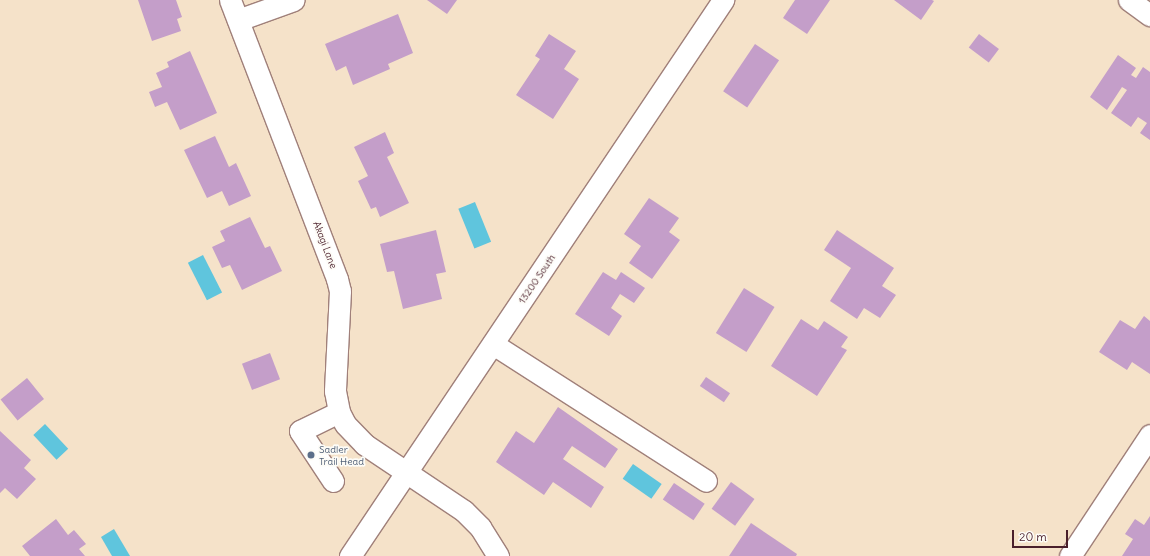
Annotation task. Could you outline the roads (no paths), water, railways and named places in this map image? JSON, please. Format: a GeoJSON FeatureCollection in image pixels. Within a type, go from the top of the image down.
{"type":"FeatureCollection","features":[{"type":"Feature","properties":{"kind":"street","name":"Akagi Lane"},"geometry":{"type":"LineString","coordinates":[[230,0],[338,279],[340,292],[335,391],[339,412],[345,424],[364,444],[464,511],[480,527],[498,556]]}},
{"type":"Feature","properties":{"kind":"street"},"geometry":{"type":"LineString","coordinates":[[238,20],[294,0]]}},
{"type":"Feature","properties":{"kind":"street","name":"13200 South"},"geometry":{"type":"LineString","coordinates":[[350,556],[408,473],[723,0]]}},
{"type":"Feature","properties":{"kind":"street"},"geometry":{"type":"LineString","coordinates":[[1129,0],[1150,15]]}},
{"type":"Feature","properties":{"kind":"street"},"geometry":{"type":"LineString","coordinates":[[493,344],[706,481]]}},
{"type":"Feature","properties":{"kind":"street"},"geometry":{"type":"LineString","coordinates":[[333,481],[300,430],[339,412]]}},
{"type":"Feature","properties":{"kind":"street"},"geometry":{"type":"LineString","coordinates":[[1070,556],[1150,434]]}},
{"type":"Feature","properties":{"kind":"water"},"geometry":{"type":"Polygon","coordinates":[[[475,202],[491,242],[474,249],[458,209],[475,202]]]}},
{"type":"Feature","properties":{"kind":"water"},"geometry":{"type":"Polygon","coordinates":[[[203,255],[222,292],[207,300],[188,263],[203,255]]]}},
{"type":"Feature","properties":{"kind":"water"},"geometry":{"type":"Polygon","coordinates":[[[45,424],[68,449],[56,460],[33,435],[45,424]]]}},
{"type":"Feature","properties":{"kind":"water"},"geometry":{"type":"Polygon","coordinates":[[[633,464],[662,484],[651,499],[623,479],[633,464]]]}},
{"type":"Feature","properties":{"kind":"water"},"geometry":{"type":"Polygon","coordinates":[[[114,529],[130,556],[112,556],[101,537],[114,529]]]}},
{"type":"Feature","properties":{"kind":"place","name":"Sadler Trail Head"},"geometry":{"type":"Point","coordinates":[311,455]}}]}
